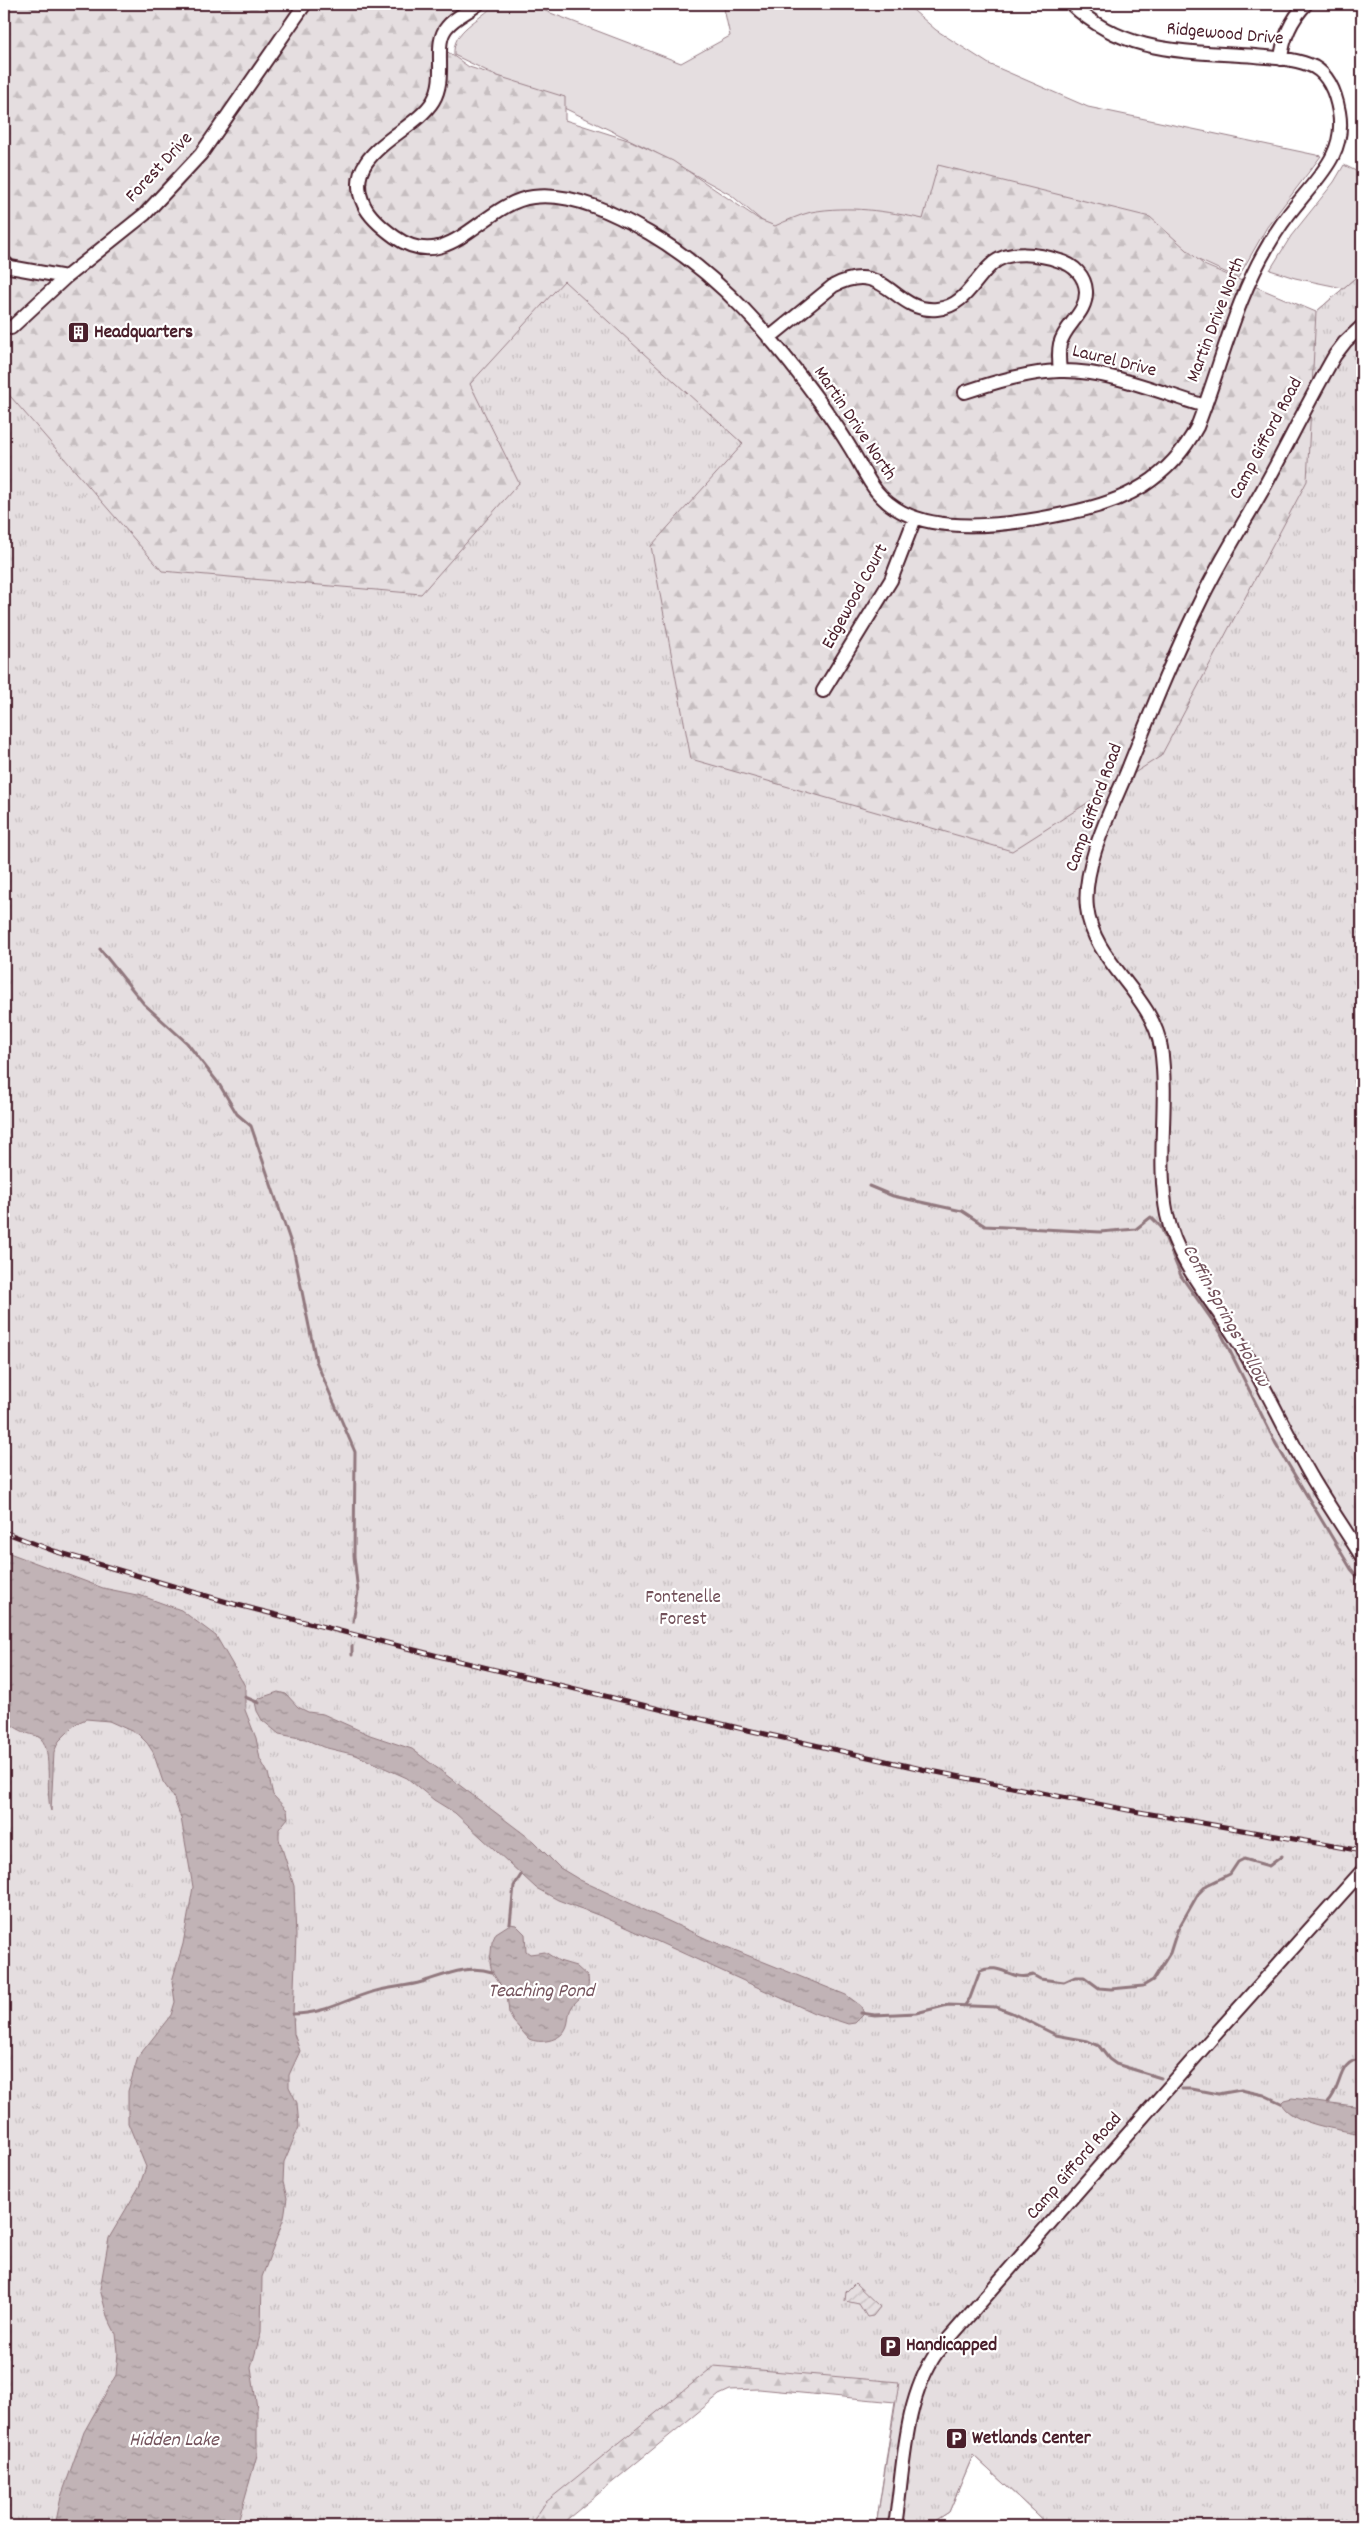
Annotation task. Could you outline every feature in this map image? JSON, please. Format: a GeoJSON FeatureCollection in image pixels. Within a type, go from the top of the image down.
{"type":"FeatureCollection","features":[{"type":"Feature","properties":{"kind":"street","name":"Forest Drive"},"geometry":{"type":"LineString","coordinates":[[11,328],[66,276],[145,214],[201,154],[304,4]]}},
{"type":"Feature","properties":{"kind":"street","name":"Martin Drive North"},"geometry":{"type":"LineString","coordinates":[[478,4],[453,20],[441,36],[441,83],[431,105],[414,122],[384,142],[365,165],[360,191],[365,207],[372,216],[392,235],[407,244],[426,249],[435,249],[455,242],[500,208],[516,200],[548,196],[588,205],[648,233],[689,259],[724,288],[769,338],[841,432],[877,495],[886,503],[915,518],[967,525],[1007,523],[1077,512],[1125,496],[1144,486],[1169,467],[1189,442],[1205,406],[1239,308],[1261,257],[1282,224],[1329,166],[1335,155],[1340,128],[1339,112],[1330,84],[1323,74]]}},
{"type":"Feature","properties":{"kind":"street","name":"Ridgewood Drive"},"geometry":{"type":"LineString","coordinates":[[1071,4],[1104,30],[1134,42],[1167,49],[1281,59],[1307,64],[1323,74]]}},
{"type":"Feature","properties":{"kind":"street"},"geometry":{"type":"LineString","coordinates":[[1281,59],[1288,29],[1306,4]]}},
{"type":"Feature","properties":{"kind":"street","name":"Laurel Drive"},"geometry":{"type":"LineString","coordinates":[[769,338],[833,286],[843,281],[854,278],[870,279],[882,284],[915,306],[938,309],[962,299],[992,264],[1014,256],[1038,255],[1066,263],[1074,268],[1084,281],[1086,290],[1084,307],[1060,344],[1060,371],[1115,379],[1205,406]]}},
{"type":"Feature","properties":{"kind":"street"},"geometry":{"type":"LineString","coordinates":[[4,262],[10,267],[66,276]]}},
{"type":"Feature","properties":{"kind":"street","name":"Camp Gifford Road"},"geometry":{"type":"LineString","coordinates":[[1362,326],[1335,355],[1199,603],[1151,713],[1096,848],[1088,878],[1086,898],[1091,924],[1102,949],[1147,1009],[1156,1029],[1161,1048],[1164,1089],[1161,1161],[1163,1190],[1175,1242],[1201,1288],[1235,1336],[1313,1480],[1362,1557]]}},
{"type":"Feature","properties":{"kind":"street"},"geometry":{"type":"LineString","coordinates":[[965,392],[1019,377],[1060,371]]}},
{"type":"Feature","properties":{"kind":"street","name":"Edgewood Court"},"geometry":{"type":"LineString","coordinates":[[823,691],[891,580],[915,518]]}},
{"type":"Feature","properties":{"kind":"street","name":"Camp Gifford Road"},"geometry":{"type":"LineString","coordinates":[[895,2526],[906,2440],[916,2396],[930,2363],[937,2352],[1205,2046],[1362,1871]]}},
{"type":"Feature","properties":{"kind":"green space","name":"Fontenelle Forest"},"geometry":{"type":"Polygon","coordinates":[[[4,4],[485,4],[450,30],[445,50],[469,67],[565,97],[565,120],[631,141],[673,161],[760,220],[775,226],[811,212],[839,209],[881,211],[923,219],[938,165],[1150,217],[1204,265],[1316,312],[1362,272],[1362,2526],[1049,2526],[973,2455],[949,2512],[927,2526],[876,2526],[895,2402],[759,2389],[730,2390],[719,2395],[559,2526],[378,2526],[4,1548],[4,4]]]}},
{"type":"Feature","properties":{"kind":"green space"},"geometry":{"type":"Polygon","coordinates":[[[495,4],[527,4],[681,63],[730,36],[723,4],[906,4],[936,30],[989,64],[1088,107],[1321,156],[1267,227],[1238,278],[1115,222],[972,211],[791,245],[731,195],[647,148],[454,55],[457,38],[468,26],[495,4]]]}},
{"type":"Feature","properties":{"kind":"green space"},"geometry":{"type":"Polygon","coordinates":[[[1344,165],[1362,174],[1362,292],[1295,278],[1270,270],[1291,236],[1334,182],[1344,165]]]}},
{"type":"Feature","properties":{"kind":"green space","name":"Fontenelle Forest"},"geometry":{"type":"Polygon","coordinates":[[[1362,272],[1362,2526],[1049,2526],[973,2455],[949,2512],[927,2526],[876,2526],[899,2382],[714,2366],[546,2502],[530,2526],[4,2526],[4,389],[162,571],[421,594],[519,483],[470,384],[564,281],[743,444],[651,546],[691,759],[1012,851],[1161,756],[1307,481],[1316,312],[1362,272]]]}},
{"type":"Feature","properties":{"kind":"green space"},"geometry":{"type":"Polygon","coordinates":[[[855,2283],[880,2307],[873,2316],[867,2317],[859,2304],[845,2301],[846,2292],[855,2283]]]}},
{"type":"Feature","properties":{"kind":"water","name":"Hidden Lake"},"geometry":{"type":"Polygon","coordinates":[[[4,1551],[103,1588],[142,1596],[181,1610],[216,1636],[245,1686],[245,1710],[256,1738],[260,1759],[268,1773],[273,1795],[287,1810],[288,1818],[279,1829],[279,1839],[294,1886],[296,1936],[293,2014],[294,2034],[300,2051],[289,2075],[289,2087],[297,2103],[299,2127],[284,2162],[283,2182],[287,2198],[284,2218],[262,2277],[261,2332],[251,2368],[257,2408],[257,2455],[237,2526],[55,2526],[61,2497],[84,2432],[116,2375],[118,2352],[116,2334],[107,2316],[100,2289],[109,2238],[139,2187],[146,2167],[128,2123],[128,2091],[138,2057],[171,2015],[175,2002],[172,1981],[183,1944],[193,1887],[181,1818],[173,1796],[163,1782],[153,1752],[138,1734],[109,1721],[86,1719],[77,1723],[59,1741],[54,1752],[51,1811],[45,1745],[41,1739],[17,1729],[4,1718],[4,1551]]]}},
{"type":"Feature","properties":{"kind":"water"},"geometry":{"type":"Polygon","coordinates":[[[278,1692],[286,1694],[298,1707],[308,1712],[323,1714],[370,1735],[412,1749],[533,1841],[560,1868],[580,1880],[707,1939],[846,1995],[861,2006],[864,2014],[855,2023],[848,2024],[814,2013],[606,1918],[558,1900],[536,1888],[455,1813],[434,1800],[407,1778],[356,1755],[323,1747],[305,1739],[279,1734],[262,1720],[255,1702],[260,1698],[278,1692]]]}},
{"type":"Feature","properties":{"kind":"water","name":"Teaching Pond"},"geometry":{"type":"Polygon","coordinates":[[[510,1924],[516,1925],[525,1934],[526,1951],[530,1954],[545,1952],[559,1961],[576,1966],[588,1977],[586,1992],[570,2010],[565,2030],[554,2039],[538,2041],[529,2039],[513,2021],[509,2013],[507,1995],[492,1972],[490,1963],[492,1942],[496,1933],[510,1924]]]}},
{"type":"Feature","properties":{"kind":"water"},"geometry":{"type":"Polygon","coordinates":[[[1292,2098],[1362,2107],[1362,2134],[1317,2125],[1294,2116],[1281,2103],[1292,2098]]]}},
{"type":"Feature","properties":{"kind":"waterway"},"geometry":{"type":"LineString","coordinates":[[100,949],[144,1004],[187,1043],[219,1084],[237,1114],[251,1126],[294,1252],[316,1361],[355,1452],[354,1556],[358,1592],[353,1622]]}},
{"type":"Feature","properties":{"kind":"waterway","name":"Coffin Springs Hollow"},"geometry":{"type":"LineString","coordinates":[[869,1186],[893,1196],[962,1211],[985,1226],[1100,1232],[1136,1229],[1151,1217],[1161,1227],[1181,1276],[1221,1333],[1276,1444],[1351,1569],[1362,1582]]}},
{"type":"Feature","properties":{"kind":"waterway"},"geometry":{"type":"LineString","coordinates":[[352,1646],[352,1655]]}},
{"type":"Feature","properties":{"kind":"waterway"},"geometry":{"type":"LineString","coordinates":[[245,1697],[259,1703]]}},
{"type":"Feature","properties":{"kind":"waterway"},"geometry":{"type":"LineString","coordinates":[[965,2005],[970,1998],[980,1971],[988,1969],[1001,1970],[1019,1976],[1033,1975],[1040,1979],[1064,1982],[1075,1977],[1084,1977],[1099,1988],[1111,1989],[1143,1986],[1153,1980],[1170,1953],[1177,1931],[1198,1894],[1207,1885],[1230,1874],[1238,1862],[1244,1859],[1269,1866],[1282,1856]]}},
{"type":"Feature","properties":{"kind":"waterway"},"geometry":{"type":"LineString","coordinates":[[510,1924],[514,1886],[521,1875]]}},
{"type":"Feature","properties":{"kind":"waterway"},"geometry":{"type":"LineString","coordinates":[[293,2014],[314,2012],[376,1991],[416,1984],[457,1971],[474,1969],[492,1972]]}},
{"type":"Feature","properties":{"kind":"waterway"},"geometry":{"type":"LineString","coordinates":[[861,2013],[875,2015],[916,2013],[948,2005],[996,2007],[1056,2035],[1088,2041],[1099,2046],[1109,2059],[1116,2064],[1161,2078]]}},
{"type":"Feature","properties":{"kind":"waterway","name":"Coffin Springs Hollow"},"geometry":{"type":"LineString","coordinates":[[1328,2102],[1333,2096],[1344,2069],[1348,2064],[1362,2059]]}},
{"type":"Feature","properties":{"kind":"waterway"},"geometry":{"type":"LineString","coordinates":[[1182,2089],[1218,2094],[1241,2090],[1264,2095],[1281,2103]]}},
{"type":"Feature","properties":{"kind":"railway"},"geometry":{"type":"LineString","coordinates":[[4,1532],[54,1551],[234,1604],[446,1658],[743,1729],[926,1770],[1128,1810],[1362,1851]]}},
{"type":"Feature","properties":{"kind":"place","name":"Headquarters"},"geometry":{"type":"Point","coordinates":[78,333]}},
{"type":"Feature","properties":{"kind":"place","name":"Handicapped"},"geometry":{"type":"Point","coordinates":[890,2346]}},
{"type":"Feature","properties":{"kind":"place","name":"Wetlands Center"},"geometry":{"type":"Point","coordinates":[956,2439]}}]}
